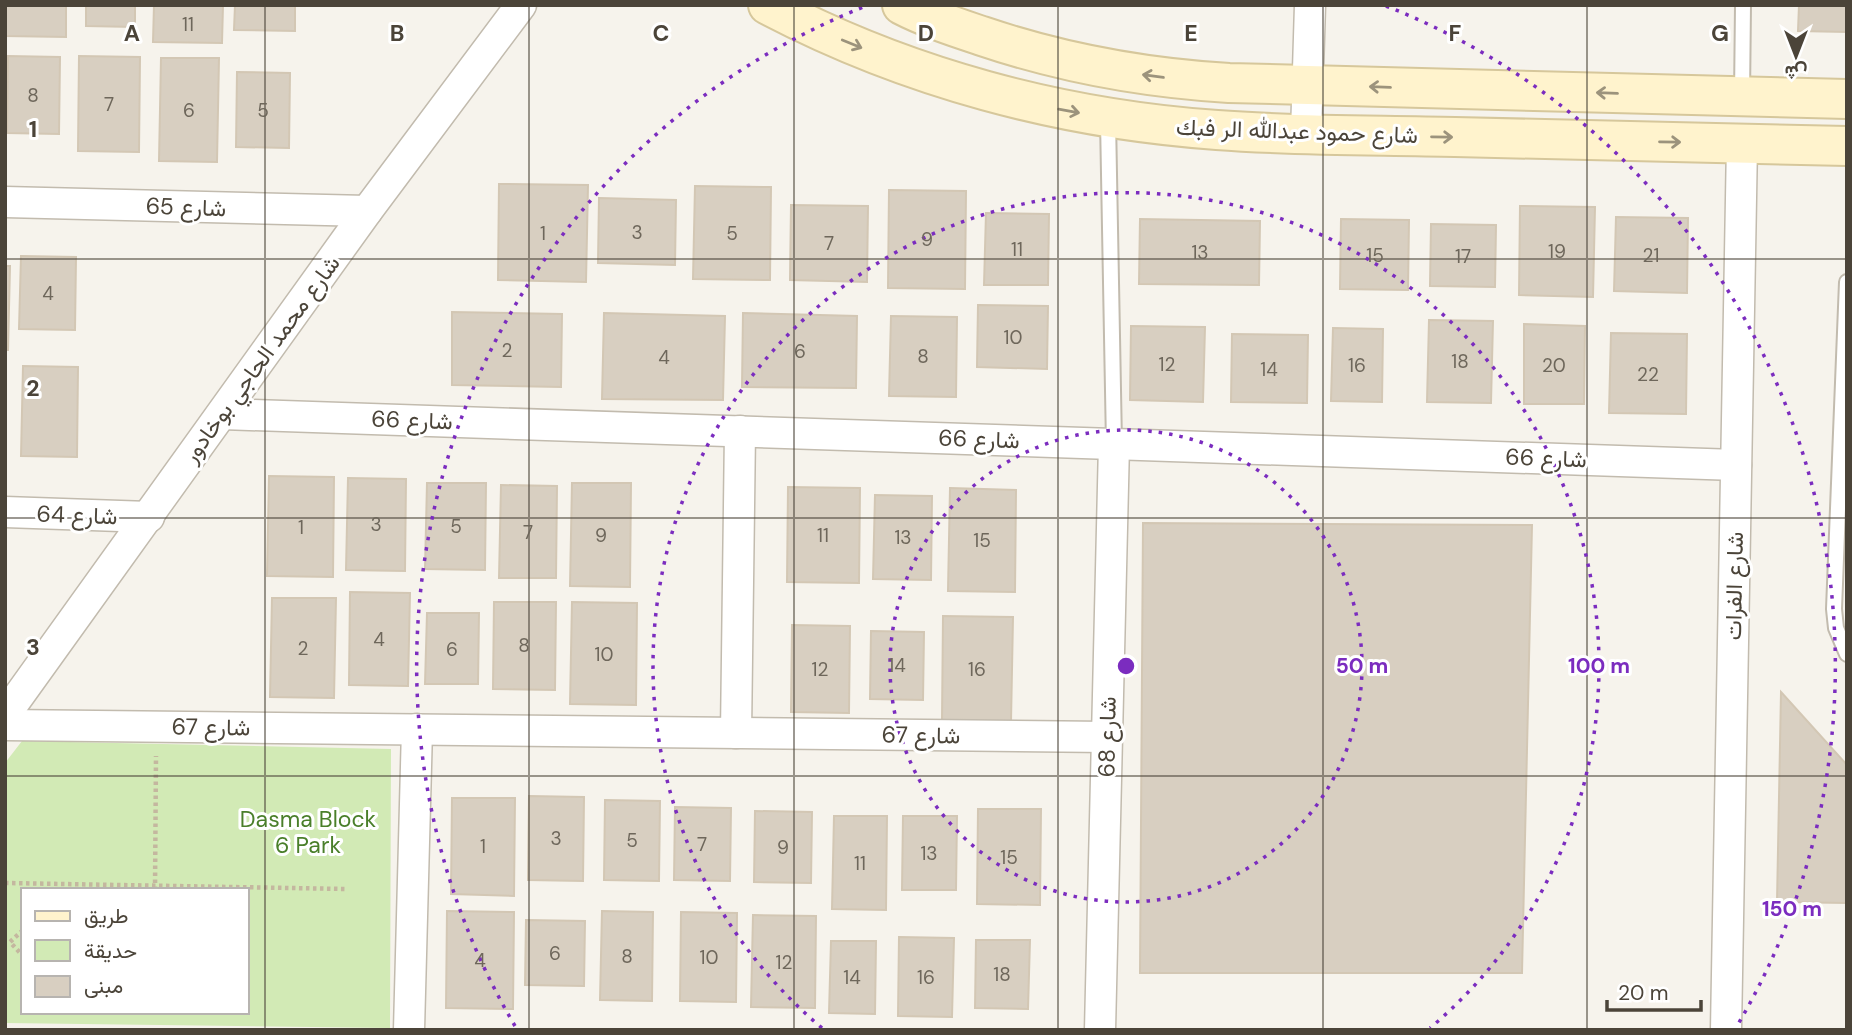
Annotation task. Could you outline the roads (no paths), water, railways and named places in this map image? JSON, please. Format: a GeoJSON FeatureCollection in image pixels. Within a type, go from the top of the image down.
{"type":"FeatureCollection","features":[{"type":"Feature","properties":{"kind":"street","name":"شارع محمد الحاجي بوخادور"},"geometry":{"type":"LineString","coordinates":[[5,715],[367,211],[521,5]]}},
{"type":"Feature","properties":{"kind":"street","name":"شارع حمود عبدالله الر فبك"},"geometry":{"type":"LineString","coordinates":[[768,5],[823,16],[880,56],[968,86],[1045,107],[1108,118],[1215,130],[1306,134],[1847,146]]}},
{"type":"Feature","properties":{"kind":"street","name":"شارع حمود عبدالله الر فبك"},"geometry":{"type":"LineString","coordinates":[[902,5],[940,22],[1007,45],[1109,69],[1191,81],[1847,99]]}},
{"type":"Feature","properties":{"kind":"street"},"geometry":{"type":"LineString","coordinates":[[1306,134],[1310,5]]}},
{"type":"Feature","properties":{"kind":"street","name":"شارع الفرات"},"geometry":{"type":"LineString","coordinates":[[1726,1030],[1742,143]]}},
{"type":"Feature","properties":{"kind":"street","name":"شارع 65"},"geometry":{"type":"LineString","coordinates":[[5,202],[367,211]]}},
{"type":"Feature","properties":{"kind":"street","name":"شارع 66"},"geometry":{"type":"LineString","coordinates":[[222,414],[1736,465]]}},
{"type":"Feature","properties":{"kind":"street"},"geometry":{"type":"LineString","coordinates":[[736,733],[740,431]]}},
{"type":"Feature","properties":{"kind":"street","name":"شارع 68"},"geometry":{"type":"LineString","coordinates":[[1100,1030],[1114,444]]}},
{"type":"Feature","properties":{"kind":"street","name":"شارع 64"},"geometry":{"type":"LineString","coordinates":[[5,512],[149,517]]}},
{"type":"Feature","properties":{"kind":"street","name":"شارع 67"},"geometry":{"type":"LineString","coordinates":[[5,725],[1107,737]]}},
{"type":"Feature","properties":{"kind":"street"},"geometry":{"type":"LineString","coordinates":[[409,1030],[417,729]]}},
{"type":"Feature","properties":{"kind":"lane"},"geometry":{"type":"LineString","coordinates":[[1742,97],[1743,5]]}},
{"type":"Feature","properties":{"kind":"lane"},"geometry":{"type":"LineString","coordinates":[[1108,118],[1114,444]]}},
{"type":"Feature","properties":{"kind":"lane"},"geometry":{"type":"LineString","coordinates":[[1847,282],[1843,489],[1834,609],[1836,628],[1847,654]]}},
{"type":"Feature","properties":{"kind":"park label","name":"Dasma Block 6 Park"},"geometry":{"type":"Point","coordinates":[308,832]}}]}
